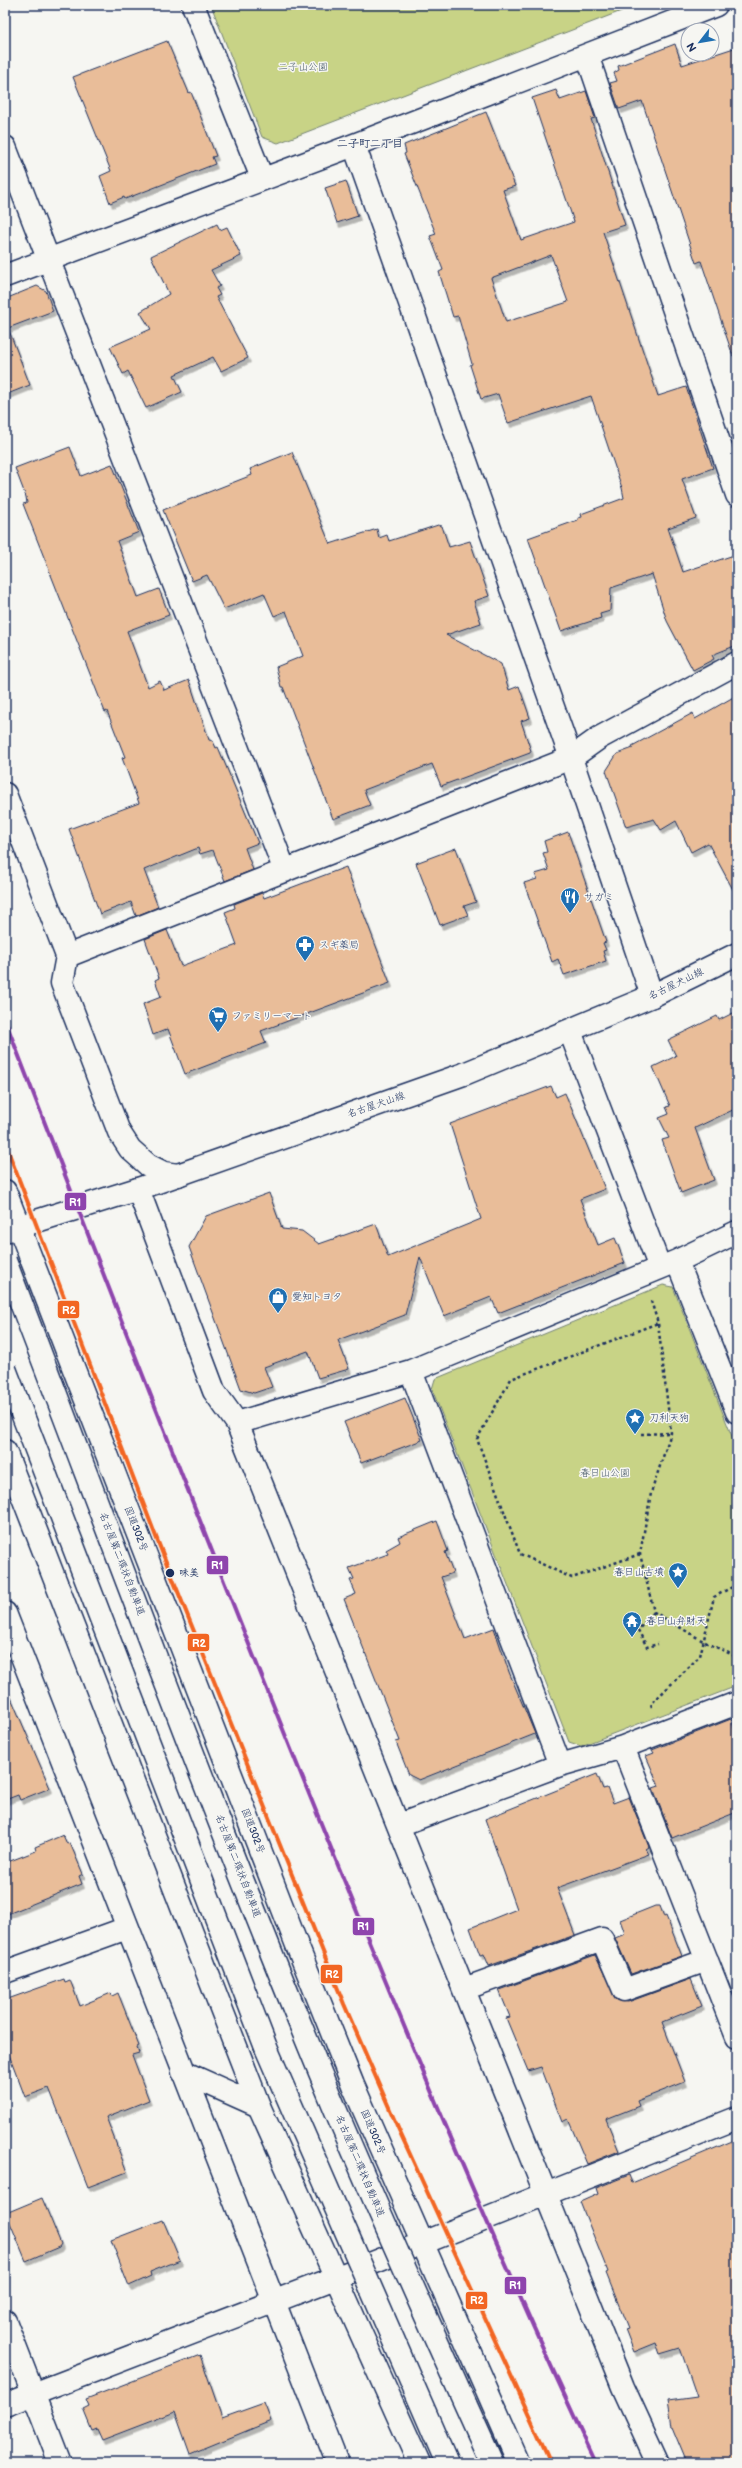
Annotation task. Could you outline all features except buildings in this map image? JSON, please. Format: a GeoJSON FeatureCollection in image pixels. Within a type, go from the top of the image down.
{"type":"FeatureCollection","features":[{"type":"Feature","properties":{"kind":"main road"},"geometry":{"type":"LineString","coordinates":[[193,5],[262,178]]}},
{"type":"Feature","properties":{"kind":"main road"},"geometry":{"type":"LineString","coordinates":[[5,276],[262,178],[354,145],[716,5]]}},
{"type":"Feature","properties":{"kind":"main road"},"geometry":{"type":"LineString","coordinates":[[587,55],[737,495]]}},
{"type":"Feature","properties":{"kind":"main road"},"geometry":{"type":"LineString","coordinates":[[354,145],[571,758],[652,996]]}},
{"type":"Feature","properties":{"kind":"main road"},"geometry":{"type":"LineString","coordinates":[[5,147],[50,259],[285,871]]}},
{"type":"Feature","properties":{"kind":"main road"},"geometry":{"type":"LineString","coordinates":[[67,956],[571,758],[599,738],[737,664]]}},
{"type":"Feature","properties":{"kind":"main road"},"geometry":{"type":"LineString","coordinates":[[5,794],[67,956],[62,983],[119,1132],[130,1149],[148,1165],[164,1173],[178,1175]]}},
{"type":"Feature","properties":{"kind":"main road","name":"名古屋犬山線"},"geometry":{"type":"LineString","coordinates":[[12,1229],[178,1175],[464,1074],[652,996],[737,954]]}},
{"type":"Feature","properties":{"kind":"main road"},"geometry":{"type":"LineString","coordinates":[[570,1031],[669,1264],[737,1412]]}},
{"type":"Feature","properties":{"kind":"main road"},"geometry":{"type":"LineString","coordinates":[[138,1188],[214,1391],[237,1423],[399,1824],[545,2194],[623,2386],[658,2463]]}},
{"type":"Feature","properties":{"kind":"main road","name":"国道302号"},"geometry":{"type":"LineString","coordinates":[[5,1191],[12,1229],[303,1960],[421,2243],[519,2463]]}},
{"type":"Feature","properties":{"kind":"main road"},"geometry":{"type":"LineString","coordinates":[[237,1423],[411,1371],[669,1264],[737,1232]]}},
{"type":"Feature","properties":{"kind":"main road","name":"名古屋第二環状自動車道"},"geometry":{"type":"LineString","coordinates":[[5,1261],[260,1922],[336,2111],[418,2301],[492,2463]]}},
{"type":"Feature","properties":{"kind":"main road"},"geometry":{"type":"LineString","coordinates":[[5,1369],[267,2050],[447,2463]]}},
{"type":"Feature","properties":{"kind":"main road"},"geometry":{"type":"LineString","coordinates":[[411,1371],[560,1765]]}},
{"type":"Feature","properties":{"kind":"main road"},"geometry":{"type":"LineString","coordinates":[[5,1451],[259,2106],[419,2463]]}},
{"type":"Feature","properties":{"kind":"main road"},"geometry":{"type":"LineString","coordinates":[[5,1613],[272,2301],[337,2463]]}},
{"type":"Feature","properties":{"kind":"main road"},"geometry":{"type":"LineString","coordinates":[[399,1824],[560,1765],[623,1748],[737,1703]]}},
{"type":"Feature","properties":{"kind":"main road"},"geometry":{"type":"LineString","coordinates":[[623,1748],[737,2037]]}},
{"type":"Feature","properties":{"kind":"main road"},"geometry":{"type":"LineString","coordinates":[[5,1972],[127,1928]]}},
{"type":"Feature","properties":{"kind":"main road"},"geometry":{"type":"LineString","coordinates":[[464,1989],[602,1939],[624,1990],[707,1960]]}},
{"type":"Feature","properties":{"kind":"main road"},"geometry":{"type":"LineString","coordinates":[[183,2072],[259,2106]]}},
{"type":"Feature","properties":{"kind":"main road"},"geometry":{"type":"LineString","coordinates":[[5,2404],[335,2278],[737,2118]]}},
{"type":"Feature","properties":{"kind":"main road"},"geometry":{"type":"LineString","coordinates":[[5,2321],[60,2463]]}},
{"type":"Feature","properties":{"kind":"path"},"geometry":{"type":"LineString","coordinates":[[650,1297],[658,1323],[671,1433],[651,1493],[640,1554],[654,1612],[703,1641],[737,1657]]}},
{"type":"Feature","properties":{"kind":"path"},"geometry":{"type":"LineString","coordinates":[[640,1554],[572,1578],[520,1554],[476,1439],[511,1379],[658,1323]]}},
{"type":"Feature","properties":{"kind":"path"},"geometry":{"type":"LineString","coordinates":[[641,1434],[671,1433]]}},
{"type":"Feature","properties":{"kind":"path"},"geometry":{"type":"LineString","coordinates":[[653,1711],[651,1704],[700,1656],[714,1598],[734,1586],[737,1589]]}},
{"type":"Feature","properties":{"kind":"path"},"geometry":{"type":"LineString","coordinates":[[654,1612],[638,1630],[646,1647],[658,1644]]}},
{"type":"Feature","properties":{"kind":"green space","name":"二子山公園"},"geometry":{"type":"Polygon","coordinates":[[[211,5],[637,5],[278,143],[262,137],[211,5]]]}},
{"type":"Feature","properties":{"kind":"green space","name":"春日山公園"},"geometry":{"type":"Polygon","coordinates":[[[663,1285],[673,1287],[737,1449],[737,1686],[581,1746],[569,1742],[432,1389],[435,1379],[663,1285]]]}},
{"type":"Feature","properties":{"kind":"transit line","name":"R1"},"geometry":{"type":"LineString","coordinates":[[5,1020],[190,1495],[373,1951],[481,2208],[596,2463]]}},
{"type":"Feature","properties":{"kind":"transit line","name":"R2"},"geometry":{"type":"LineString","coordinates":[[5,1143],[158,1542],[344,2004],[398,2128],[551,2463]]}},
{"type":"Feature","properties":{"kind":"place","name":"サガミ"},"geometry":{"type":"Point","coordinates":[570,914]}},
{"type":"Feature","properties":{"kind":"place","name":"スギ薬局"},"geometry":{"type":"Point","coordinates":[305,962]}},
{"type":"Feature","properties":{"kind":"place","name":"ファミリーマート"},"geometry":{"type":"Point","coordinates":[218,1033]}},
{"type":"Feature","properties":{"kind":"place","name":"愛知トヨタ"},"geometry":{"type":"Point","coordinates":[278,1314]}},
{"type":"Feature","properties":{"kind":"place","name":"刀利天狗"},"geometry":{"type":"Point","coordinates":[635,1435]}},
{"type":"Feature","properties":{"kind":"place","name":"味美"},"geometry":{"type":"Point","coordinates":[170,1573]}},
{"type":"Feature","properties":{"kind":"place","name":"春日山古墳"},"geometry":{"type":"Point","coordinates":[678,1589]}},
{"type":"Feature","properties":{"kind":"place","name":"春日山弁財天"},"geometry":{"type":"Point","coordinates":[632,1638]}},
{"type":"Feature","properties":{"kind":"district","name":"二子町二丁目"},"geometry":{"type":"Point","coordinates":[370,143]}}]}
